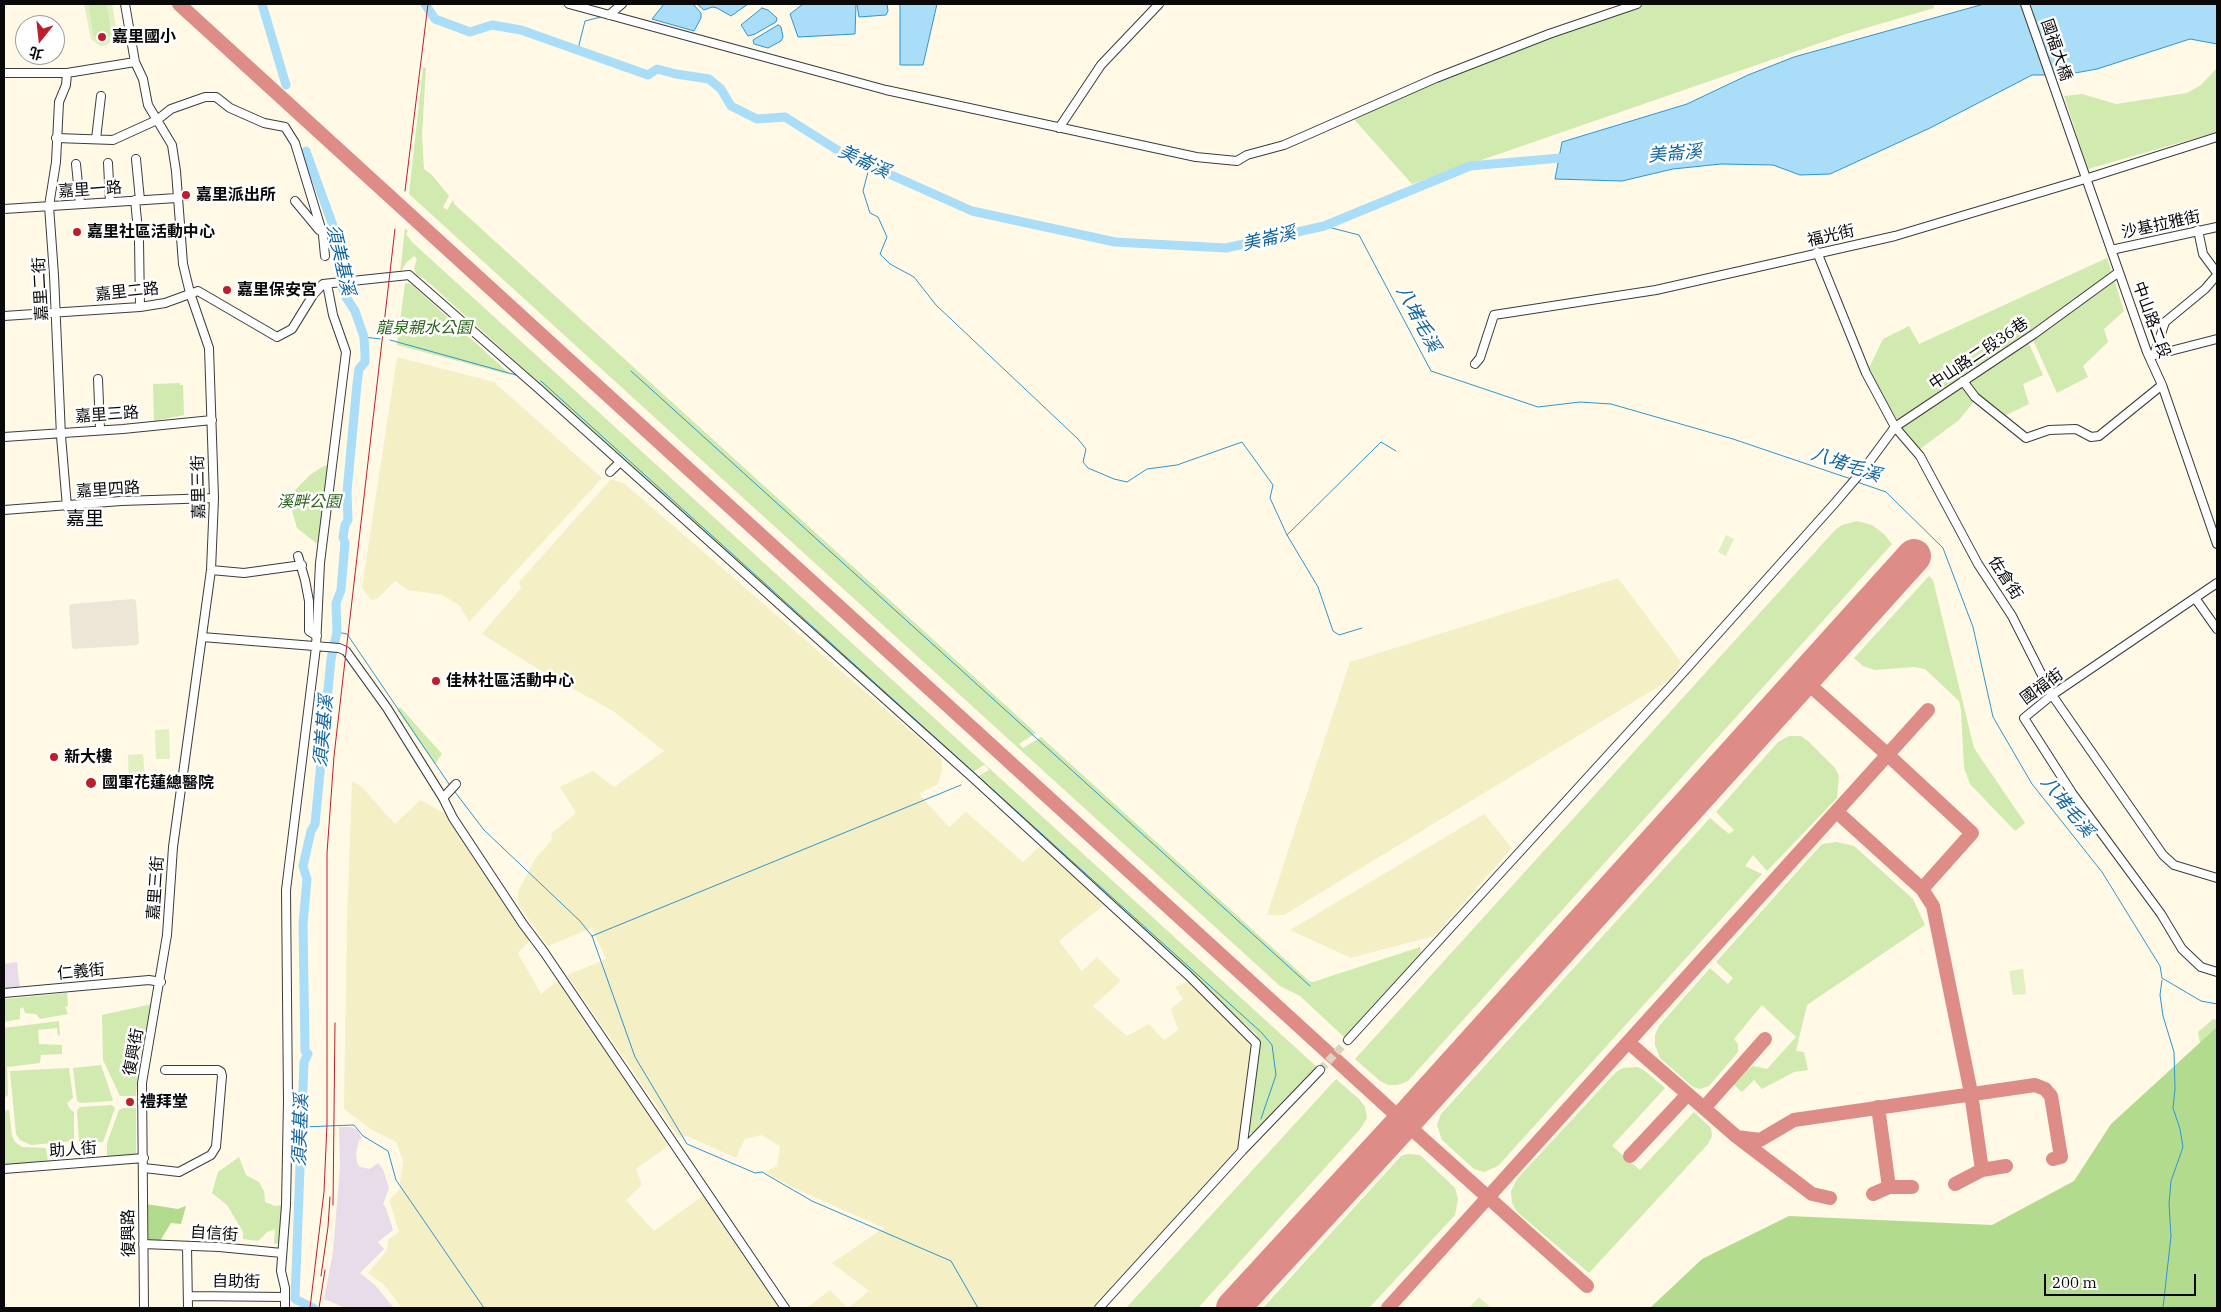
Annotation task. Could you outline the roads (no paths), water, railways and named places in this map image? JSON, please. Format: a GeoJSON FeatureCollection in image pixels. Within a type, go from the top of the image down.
{"type":"FeatureCollection","features":[{"type":"Feature","properties":{"kind":"street","name":"嘉里三街"},"geometry":{"type":"LineString","coordinates":[[125,4],[135,62],[143,79],[148,105],[172,144],[176,171],[183,264],[190,293],[209,348],[212,420],[214,498],[211,570],[173,847],[167,935],[161,982]]}},
{"type":"Feature","properties":{"kind":"street"},"geometry":{"type":"LineString","coordinates":[[569,4],[886,90],[1196,157],[1238,161],[1247,155],[1284,145],[1445,75],[1549,34],[1637,4]]}},
{"type":"Feature","properties":{"kind":"street"},"geometry":{"type":"LineString","coordinates":[[609,15],[622,4]]}},
{"type":"Feature","properties":{"kind":"street"},"geometry":{"type":"LineString","coordinates":[[1059,128],[1101,65],[1159,4]]}},
{"type":"Feature","properties":{"kind":"street","name":"國福大橋"},"geometry":{"type":"LineString","coordinates":[[2025,4],[2060,105]]}},
{"type":"Feature","properties":{"kind":"street"},"geometry":{"type":"LineString","coordinates":[[4,73],[10,71],[67,73],[135,62]]}},
{"type":"Feature","properties":{"kind":"street","name":"嘉里二街"},"geometry":{"type":"LineString","coordinates":[[67,73],[66,85],[58,102],[56,162],[49,206],[56,312],[60,432],[67,506]]}},
{"type":"Feature","properties":{"kind":"street"},"geometry":{"type":"LineString","coordinates":[[96,139],[101,96]]}},
{"type":"Feature","properties":{"kind":"street"},"geometry":{"type":"LineString","coordinates":[[56,138],[113,140],[158,120],[171,109],[205,97],[216,97],[230,108],[264,123],[285,127],[295,143],[322,235],[325,256]]}},
{"type":"Feature","properties":{"kind":"street","name":"中山路二段"},"geometry":{"type":"LineString","coordinates":[[2060,105],[2119,272],[2152,356],[2217,544]]}},
{"type":"Feature","properties":{"kind":"street","name":"福光街"},"geometry":{"type":"LineString","coordinates":[[1475,364],[1480,358],[1494,315],[1656,290],[1752,270],[1817,252],[1895,236],[2217,137]]}},
{"type":"Feature","properties":{"kind":"street"},"geometry":{"type":"LineString","coordinates":[[136,159],[140,307]]}},
{"type":"Feature","properties":{"kind":"street"},"geometry":{"type":"LineString","coordinates":[[108,163],[110,202]]}},
{"type":"Feature","properties":{"kind":"street"},"geometry":{"type":"LineString","coordinates":[[76,164],[80,204]]}},
{"type":"Feature","properties":{"kind":"street","name":"嘉里一路"},"geometry":{"type":"LineString","coordinates":[[4,209],[177,198]]}},
{"type":"Feature","properties":{"kind":"street"},"geometry":{"type":"LineString","coordinates":[[295,201],[322,235]]}},
{"type":"Feature","properties":{"kind":"street","name":"沙基拉雅街"},"geometry":{"type":"LineString","coordinates":[[2111,250],[2217,226]]}},
{"type":"Feature","properties":{"kind":"street"},"geometry":{"type":"LineString","coordinates":[[2152,356],[2165,322],[2204,289],[2217,274],[2206,259],[2198,230]]}},
{"type":"Feature","properties":{"kind":"street","name":"佐倉街"},"geometry":{"type":"LineString","coordinates":[[1817,252],[1866,373],[1895,427],[1920,456],[1978,564],[2012,616],[2052,695],[2163,856],[2174,865],[2217,878]]}},
{"type":"Feature","properties":{"kind":"street","name":"中山路二段36巷"},"geometry":{"type":"LineString","coordinates":[[1348,1040],[1672,685],[1864,469],[1895,427],[2034,334],[2119,272]]}},
{"type":"Feature","properties":{"kind":"street"},"geometry":{"type":"LineString","coordinates":[[190,293],[201,292],[244,319],[277,336],[292,329],[313,295],[323,284],[409,275],[964,770],[1189,976],[1256,1043],[1242,1151]]}},
{"type":"Feature","properties":{"kind":"street"},"geometry":{"type":"LineString","coordinates":[[285,1308],[281,1270],[286,1205],[288,1101],[286,890],[316,647],[320,563],[346,352],[333,315],[330,284]]}},
{"type":"Feature","properties":{"kind":"street","name":"嘉里二路"},"geometry":{"type":"LineString","coordinates":[[4,316],[140,307],[165,303],[190,293]]}},
{"type":"Feature","properties":{"kind":"street"},"geometry":{"type":"LineString","coordinates":[[2152,356],[2217,339]]}},
{"type":"Feature","properties":{"kind":"street"},"geometry":{"type":"LineString","coordinates":[[98,379],[100,429]]}},
{"type":"Feature","properties":{"kind":"street"},"geometry":{"type":"LineString","coordinates":[[1963,381],[1975,397],[2026,438],[2048,430],[2076,429],[2091,437],[2099,436],[2162,385]]}},
{"type":"Feature","properties":{"kind":"street","name":"嘉里三路"},"geometry":{"type":"LineString","coordinates":[[4,437],[100,429],[124,429],[212,420]]}},
{"type":"Feature","properties":{"kind":"street"},"geometry":{"type":"LineString","coordinates":[[610,472],[620,462]]}},
{"type":"Feature","properties":{"kind":"street","name":"嘉里四路"},"geometry":{"type":"LineString","coordinates":[[4,510],[214,498]]}},
{"type":"Feature","properties":{"kind":"street"},"geometry":{"type":"LineString","coordinates":[[298,556],[302,565],[309,601],[309,630],[317,636]]}},
{"type":"Feature","properties":{"kind":"street"},"geometry":{"type":"LineString","coordinates":[[211,570],[244,573],[302,565]]}},
{"type":"Feature","properties":{"kind":"street","name":"國福街"},"geometry":{"type":"LineString","coordinates":[[2217,583],[2052,695],[2024,718],[2072,793],[2161,914],[2186,954],[2201,966],[2217,972]]}},
{"type":"Feature","properties":{"kind":"street"},"geometry":{"type":"LineString","coordinates":[[2195,598],[2217,629]]}},
{"type":"Feature","properties":{"kind":"street"},"geometry":{"type":"LineString","coordinates":[[202,637],[339,648],[349,654],[387,708],[443,798],[453,818],[523,924],[544,952],[785,1308]]}},
{"type":"Feature","properties":{"kind":"street"},"geometry":{"type":"LineString","coordinates":[[443,798],[456,784]]}},
{"type":"Feature","properties":{"kind":"street","name":"仁義街"},"geometry":{"type":"LineString","coordinates":[[4,994],[149,980],[161,982]]}},
{"type":"Feature","properties":{"kind":"street","name":"復興街"},"geometry":{"type":"LineString","coordinates":[[144,1158],[142,1083],[161,982]]}},
{"type":"Feature","properties":{"kind":"street"},"geometry":{"type":"LineString","coordinates":[[144,1168],[180,1172],[211,1155],[216,1147],[221,1072],[218,1070],[165,1070]]}},
{"type":"Feature","properties":{"kind":"street"},"geometry":{"type":"LineString","coordinates":[[1099,1308],[1242,1151],[1320,1070]]}},
{"type":"Feature","properties":{"kind":"street","name":"復興路"},"geometry":{"type":"LineString","coordinates":[[144,1158],[142,1200],[144,1308]]}},
{"type":"Feature","properties":{"kind":"street","name":"助人街"},"geometry":{"type":"LineString","coordinates":[[4,1169],[144,1158]]}},
{"type":"Feature","properties":{"kind":"street","name":"自信街"},"geometry":{"type":"LineString","coordinates":[[143,1244],[282,1253]]}},
{"type":"Feature","properties":{"kind":"street"},"geometry":{"type":"LineString","coordinates":[[187,1246],[188,1308]]}},
{"type":"Feature","properties":{"kind":"street","name":"自助街"},"geometry":{"type":"LineString","coordinates":[[188,1296],[285,1296]]}},
{"type":"Feature","properties":{"kind":"water"},"geometry":{"type":"Polygon","coordinates":[[[664,4],[693,4],[701,13],[701,18],[694,31],[652,19],[664,4]]]}},
{"type":"Feature","properties":{"kind":"water"},"geometry":{"type":"Polygon","coordinates":[[[697,4],[748,4],[731,16],[717,8],[712,7],[704,10],[697,4]]]}},
{"type":"Feature","properties":{"kind":"water"},"geometry":{"type":"Polygon","coordinates":[[[803,4],[856,4],[855,34],[798,37],[790,14],[803,4]]]}},
{"type":"Feature","properties":{"kind":"water"},"geometry":{"type":"Polygon","coordinates":[[[857,4],[887,4],[888,11],[886,15],[859,17],[857,4]]]}},
{"type":"Feature","properties":{"kind":"water"},"geometry":{"type":"Polygon","coordinates":[[[900,4],[937,4],[923,65],[900,65],[900,4]]]}},
{"type":"Feature","properties":{"kind":"water"},"geometry":{"type":"Polygon","coordinates":[[[1984,4],[2217,4],[2217,44],[2190,39],[2097,69],[2064,75],[2032,75],[1930,128],[1830,174],[1800,175],[1773,165],[1721,164],[1673,169],[1622,181],[1555,179],[1562,142],[1687,104],[1748,75],[1794,57],[1984,4]]]}},
{"type":"Feature","properties":{"kind":"water"},"geometry":{"type":"Polygon","coordinates":[[[762,8],[768,10],[777,18],[776,22],[748,36],[741,25],[762,8]]]}},
{"type":"Feature","properties":{"kind":"water"},"geometry":{"type":"Polygon","coordinates":[[[778,25],[781,27],[783,37],[781,41],[768,48],[754,44],[753,40],[778,25]]]}},
{"type":"Feature","properties":{"kind":"waterway","name":"須美基溪"},"geometry":{"type":"LineString","coordinates":[[262,4],[286,85]]}},
{"type":"Feature","properties":{"kind":"waterway","name":"美崙溪"},"geometry":{"type":"LineString","coordinates":[[425,4],[435,19],[470,32],[492,25],[521,30],[648,75],[657,69],[709,79],[721,89],[731,106],[757,119],[785,117],[842,153],[972,211],[1115,242],[1226,248],[1324,226],[1470,166],[1571,157]]}},
{"type":"Feature","properties":{"kind":"waterway"},"geometry":{"type":"LineString","coordinates":[[578,49],[585,21],[601,17]]}},
{"type":"Feature","properties":{"kind":"waterway","name":"須美基溪"},"geometry":{"type":"LineString","coordinates":[[306,151],[336,234],[338,264],[344,294],[355,311],[364,337],[365,354],[365,362],[359,369],[357,384],[347,492],[348,520],[343,537],[345,543],[341,590],[336,603],[337,632],[331,659],[315,824],[311,831],[303,866],[307,879],[303,924],[305,1051],[308,1054],[304,1062],[295,1299],[313,1308]]}},
{"type":"Feature","properties":{"kind":"waterway"},"geometry":{"type":"LineString","coordinates":[[861,162],[868,172],[863,191],[870,213],[878,217],[887,237],[880,254],[890,264],[914,277],[936,305],[1078,439],[1086,449],[1083,462],[1088,468],[1114,479],[1127,482],[1147,469],[1177,465],[1242,442],[1273,485],[1270,498],[1287,535],[1318,587],[1333,631],[1339,635],[1362,628]]}},
{"type":"Feature","properties":{"kind":"waterway","name":"八堵毛溪"},"geometry":{"type":"LineString","coordinates":[[1324,226],[1359,235],[1431,371],[1538,407],[1580,402],[1611,404],[1733,439],[1851,479]]}},
{"type":"Feature","properties":{"kind":"waterway"},"geometry":{"type":"LineString","coordinates":[[364,337],[380,339]]}},
{"type":"Feature","properties":{"kind":"waterway"},"geometry":{"type":"LineString","coordinates":[[390,340],[516,375]]}},
{"type":"Feature","properties":{"kind":"waterway"},"geometry":{"type":"LineString","coordinates":[[631,371],[1310,986]]}},
{"type":"Feature","properties":{"kind":"waterway"},"geometry":{"type":"LineString","coordinates":[[541,381],[1262,1033],[1272,1045],[1276,1075],[1261,1119]]}},
{"type":"Feature","properties":{"kind":"waterway"},"geometry":{"type":"LineString","coordinates":[[1287,535],[1381,442],[1396,451]]}},
{"type":"Feature","properties":{"kind":"waterway","name":"八堵毛溪"},"geometry":{"type":"LineString","coordinates":[[1857,482],[1886,492],[1943,548],[1973,627],[1993,717],[2032,784],[2102,872],[2160,966],[2162,978],[2201,1001],[2217,1004]]}},
{"type":"Feature","properties":{"kind":"waterway"},"geometry":{"type":"LineString","coordinates":[[337,632],[347,634],[451,787]]}},
{"type":"Feature","properties":{"kind":"waterway"},"geometry":{"type":"LineString","coordinates":[[592,936],[961,785]]}},
{"type":"Feature","properties":{"kind":"waterway"},"geometry":{"type":"LineString","coordinates":[[455,792],[484,830],[580,921],[592,936],[635,1057],[687,1144],[755,1173],[762,1172],[812,1201],[951,1261],[978,1308]]}},
{"type":"Feature","properties":{"kind":"waterway"},"geometry":{"type":"LineString","coordinates":[[2162,980],[2160,995],[2163,1016],[2174,1052],[2175,1089],[2173,1108],[2180,1129],[2183,1147],[2171,1181],[2169,1204],[2171,1236],[2163,1308]]}},
{"type":"Feature","properties":{"kind":"waterway"},"geometry":{"type":"LineString","coordinates":[[302,1127],[354,1125],[363,1136],[388,1151],[396,1180],[484,1308]]}},
{"type":"Feature","properties":{"kind":"tunnel"},"geometry":{"type":"LineString","coordinates":[[1320,1070],[1348,1040]]}},
{"type":"Feature","properties":{"kind":"railway"},"geometry":{"type":"LineString","coordinates":[[405,191],[428,4]]}},
{"type":"Feature","properties":{"kind":"railway"},"geometry":{"type":"LineString","coordinates":[[310,1308],[324,1192],[327,1124],[327,853],[334,756],[395,229]]}},
{"type":"Feature","properties":{"kind":"railway"},"geometry":{"type":"LineString","coordinates":[[333,1205],[335,1023]]}},
{"type":"Feature","properties":{"kind":"railway"},"geometry":{"type":"LineString","coordinates":[[321,1276],[330,1197]]}},
{"type":"Feature","properties":{"kind":"railway"},"geometry":{"type":"LineString","coordinates":[[319,1308],[325,1270]]}},
{"type":"Feature","properties":{"kind":"place","name":"嘉里國小"},"geometry":{"type":"Point","coordinates":[102,37]}},
{"type":"Feature","properties":{"kind":"place","name":"嘉里派出所"},"geometry":{"type":"Point","coordinates":[186,195]}},
{"type":"Feature","properties":{"kind":"place","name":"嘉里社區活動中心"},"geometry":{"type":"Point","coordinates":[77,232]}},
{"type":"Feature","properties":{"kind":"place","name":"嘉里保安宮"},"geometry":{"type":"Point","coordinates":[227,290]}},
{"type":"Feature","properties":{"kind":"place","name":"佳林社區活動中心"},"geometry":{"type":"Point","coordinates":[436,681]}},
{"type":"Feature","properties":{"kind":"place","name":"新大樓"},"geometry":{"type":"Point","coordinates":[54,757]}},
{"type":"Feature","properties":{"kind":"place","name":"國軍花蓮總醫院"},"geometry":{"type":"Point","coordinates":[91,783]}},
{"type":"Feature","properties":{"kind":"place","name":"禮拜堂"},"geometry":{"type":"Point","coordinates":[130,1102]}},
{"type":"Feature","properties":{"kind":"district","name":"嘉里"},"geometry":{"type":"Point","coordinates":[85,520]}},
{"type":"Feature","properties":{"kind":"park label","name":"龍泉親水公園"},"geometry":{"type":"Point","coordinates":[424,328]}},
{"type":"Feature","properties":{"kind":"park label","name":"溪畔公園"},"geometry":{"type":"Point","coordinates":[309,502]}}]}
